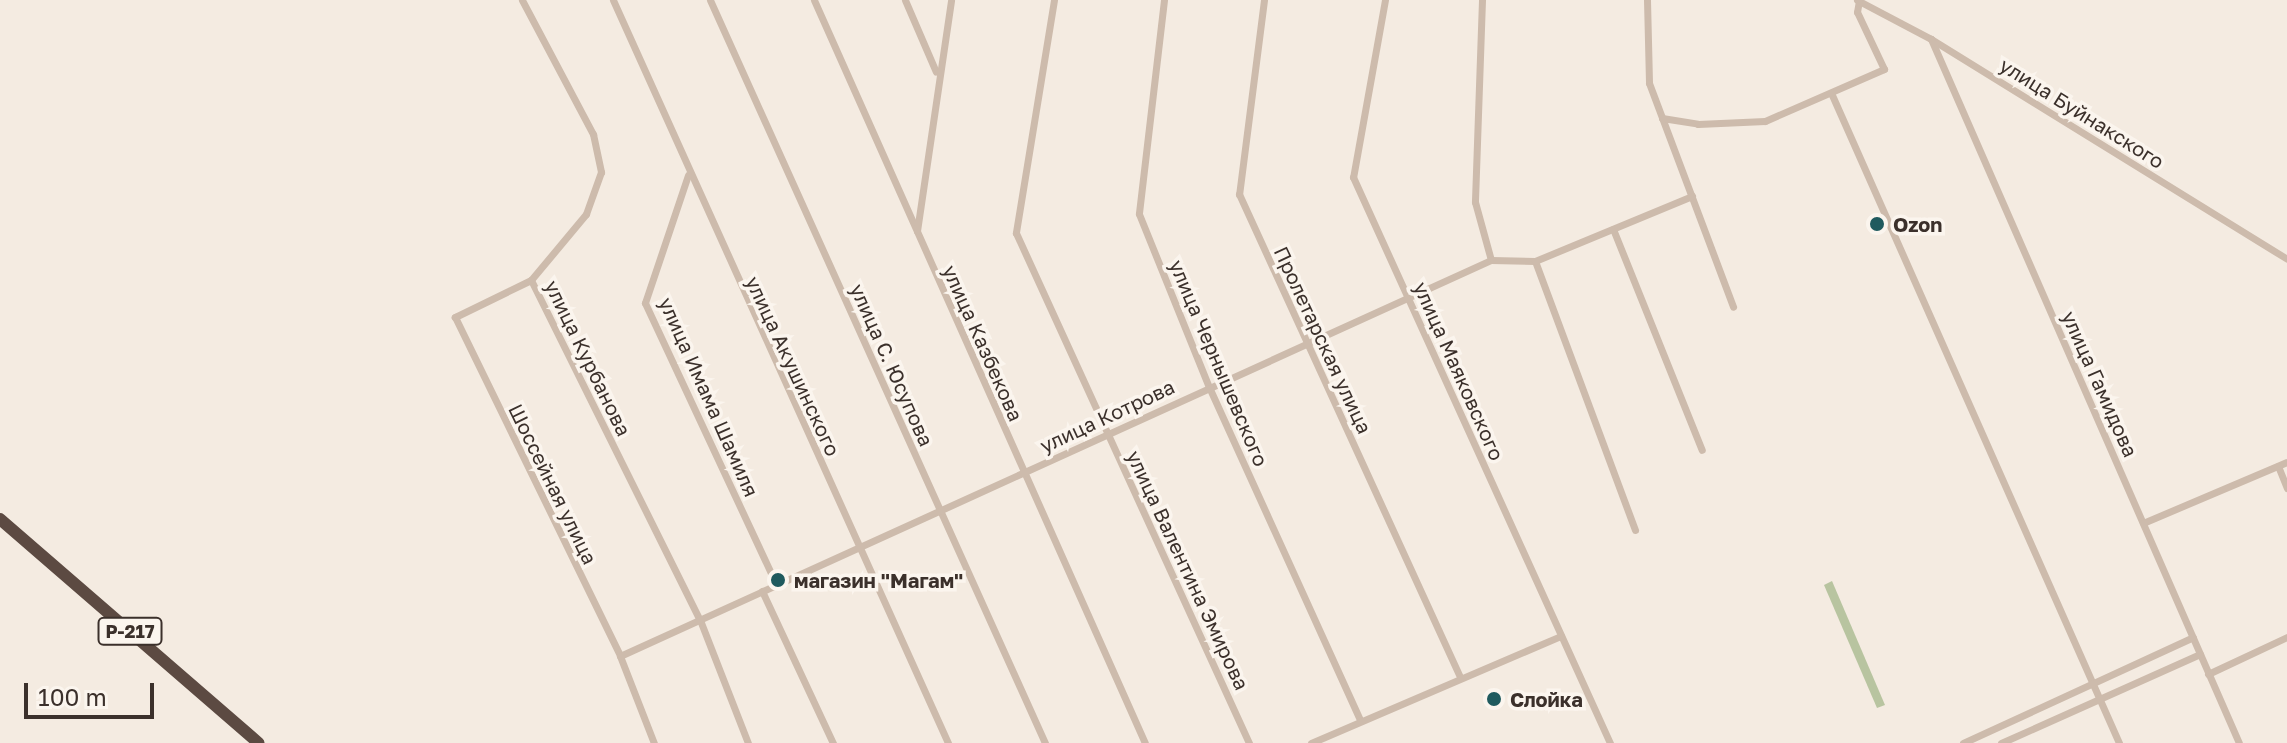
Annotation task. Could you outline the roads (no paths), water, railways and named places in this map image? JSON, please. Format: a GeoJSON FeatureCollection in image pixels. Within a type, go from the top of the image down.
{"type":"FeatureCollection","features":[{"type":"Feature","properties":{"kind":"highway","name":"Р-217"},"geometry":{"type":"LineString","coordinates":[[0,519],[259,743]]}},
{"type":"Feature","properties":{"kind":"street","name":"улица Курбанова"},"geometry":{"type":"LineString","coordinates":[[522,0],[593,134],[601,172],[586,214],[531,280],[700,620],[748,743]]}},
{"type":"Feature","properties":{"kind":"street","name":"улица Акушинского"},"geometry":{"type":"LineString","coordinates":[[613,0],[688,175],[948,743]]}},
{"type":"Feature","properties":{"kind":"street","name":"улица С. Юсупова"},"geometry":{"type":"LineString","coordinates":[[710,0],[1045,743]]}},
{"type":"Feature","properties":{"kind":"street","name":"улица Казбекова"},"geometry":{"type":"LineString","coordinates":[[814,0],[1145,743]]}},
{"type":"Feature","properties":{"kind":"street"},"geometry":{"type":"LineString","coordinates":[[905,0],[937,74]]}},
{"type":"Feature","properties":{"kind":"street"},"geometry":{"type":"LineString","coordinates":[[916,234],[937,74],[951,0]]}},
{"type":"Feature","properties":{"kind":"street","name":"улица Валентина Эмирова"},"geometry":{"type":"LineString","coordinates":[[1054,0],[1016,233],[1249,743]]}},
{"type":"Feature","properties":{"kind":"street","name":"улица Чернышевского"},"geometry":{"type":"LineString","coordinates":[[1164,0],[1139,214],[1209,387],[1360,720]]}},
{"type":"Feature","properties":{"kind":"street","name":"Пролетарская улица"},"geometry":{"type":"LineString","coordinates":[[1264,0],[1239,194],[1460,677]]}},
{"type":"Feature","properties":{"kind":"street","name":"улица Маяковского"},"geometry":{"type":"LineString","coordinates":[[1385,0],[1353,177],[1610,743]]}},
{"type":"Feature","properties":{"kind":"street"},"geometry":{"type":"LineString","coordinates":[[1482,0],[1475,202],[1491,260]]}},
{"type":"Feature","properties":{"kind":"street"},"geometry":{"type":"LineString","coordinates":[[1647,0],[1649,83],[1733,307]]}},
{"type":"Feature","properties":{"kind":"street"},"geometry":{"type":"LineString","coordinates":[[1662,118],[1698,124],[1765,121],[1832,95],[1886,67],[1857,12],[1858,0]]}},
{"type":"Feature","properties":{"kind":"street","name":"улица Буйнакского"},"geometry":{"type":"LineString","coordinates":[[1858,0],[1931,39],[2287,259]]}},
{"type":"Feature","properties":{"kind":"street","name":"улица Гамидова"},"geometry":{"type":"LineString","coordinates":[[1931,39],[2239,743]]}},
{"type":"Feature","properties":{"kind":"street"},"geometry":{"type":"LineString","coordinates":[[1832,95],[2119,743]]}},
{"type":"Feature","properties":{"kind":"street","name":"улица Имама Шамиля"},"geometry":{"type":"LineString","coordinates":[[688,175],[645,303],[776,584]]}},
{"type":"Feature","properties":{"kind":"street","name":"улица Котрова"},"geometry":{"type":"LineString","coordinates":[[620,656],[1491,260],[1535,261],[1692,196]]}},
{"type":"Feature","properties":{"kind":"street"},"geometry":{"type":"LineString","coordinates":[[1613,229],[1702,450]]}},
{"type":"Feature","properties":{"kind":"street"},"geometry":{"type":"LineString","coordinates":[[1535,261],[1635,530]]}},
{"type":"Feature","properties":{"kind":"street","name":"Шоссейная улица"},"geometry":{"type":"LineString","coordinates":[[531,280],[455,317],[620,656],[654,743]]}},
{"type":"Feature","properties":{"kind":"street"},"geometry":{"type":"LineString","coordinates":[[2143,523],[2287,462]]}},
{"type":"Feature","properties":{"kind":"street"},"geometry":{"type":"LineString","coordinates":[[2278,466],[2287,488]]}},
{"type":"Feature","properties":{"kind":"street"},"geometry":{"type":"LineString","coordinates":[[762,591],[833,743]]}},
{"type":"Feature","properties":{"kind":"street"},"geometry":{"type":"LineString","coordinates":[[1311,743],[1561,636]]}},
{"type":"Feature","properties":{"kind":"street"},"geometry":{"type":"LineString","coordinates":[[1963,743],[2193,637]]}},
{"type":"Feature","properties":{"kind":"street"},"geometry":{"type":"LineString","coordinates":[[2208,674],[2287,637]]}},
{"type":"Feature","properties":{"kind":"street"},"geometry":{"type":"LineString","coordinates":[[2001,743],[2200,654]]}},
{"type":"Feature","properties":{"kind":"place","name":"Ozon"},"geometry":{"type":"Point","coordinates":[1877,224]}},
{"type":"Feature","properties":{"kind":"place","name":"магазин \"Магам\""},"geometry":{"type":"Point","coordinates":[778,580]}},
{"type":"Feature","properties":{"kind":"place","name":"Слойка"},"geometry":{"type":"Point","coordinates":[1494,699]}}]}
